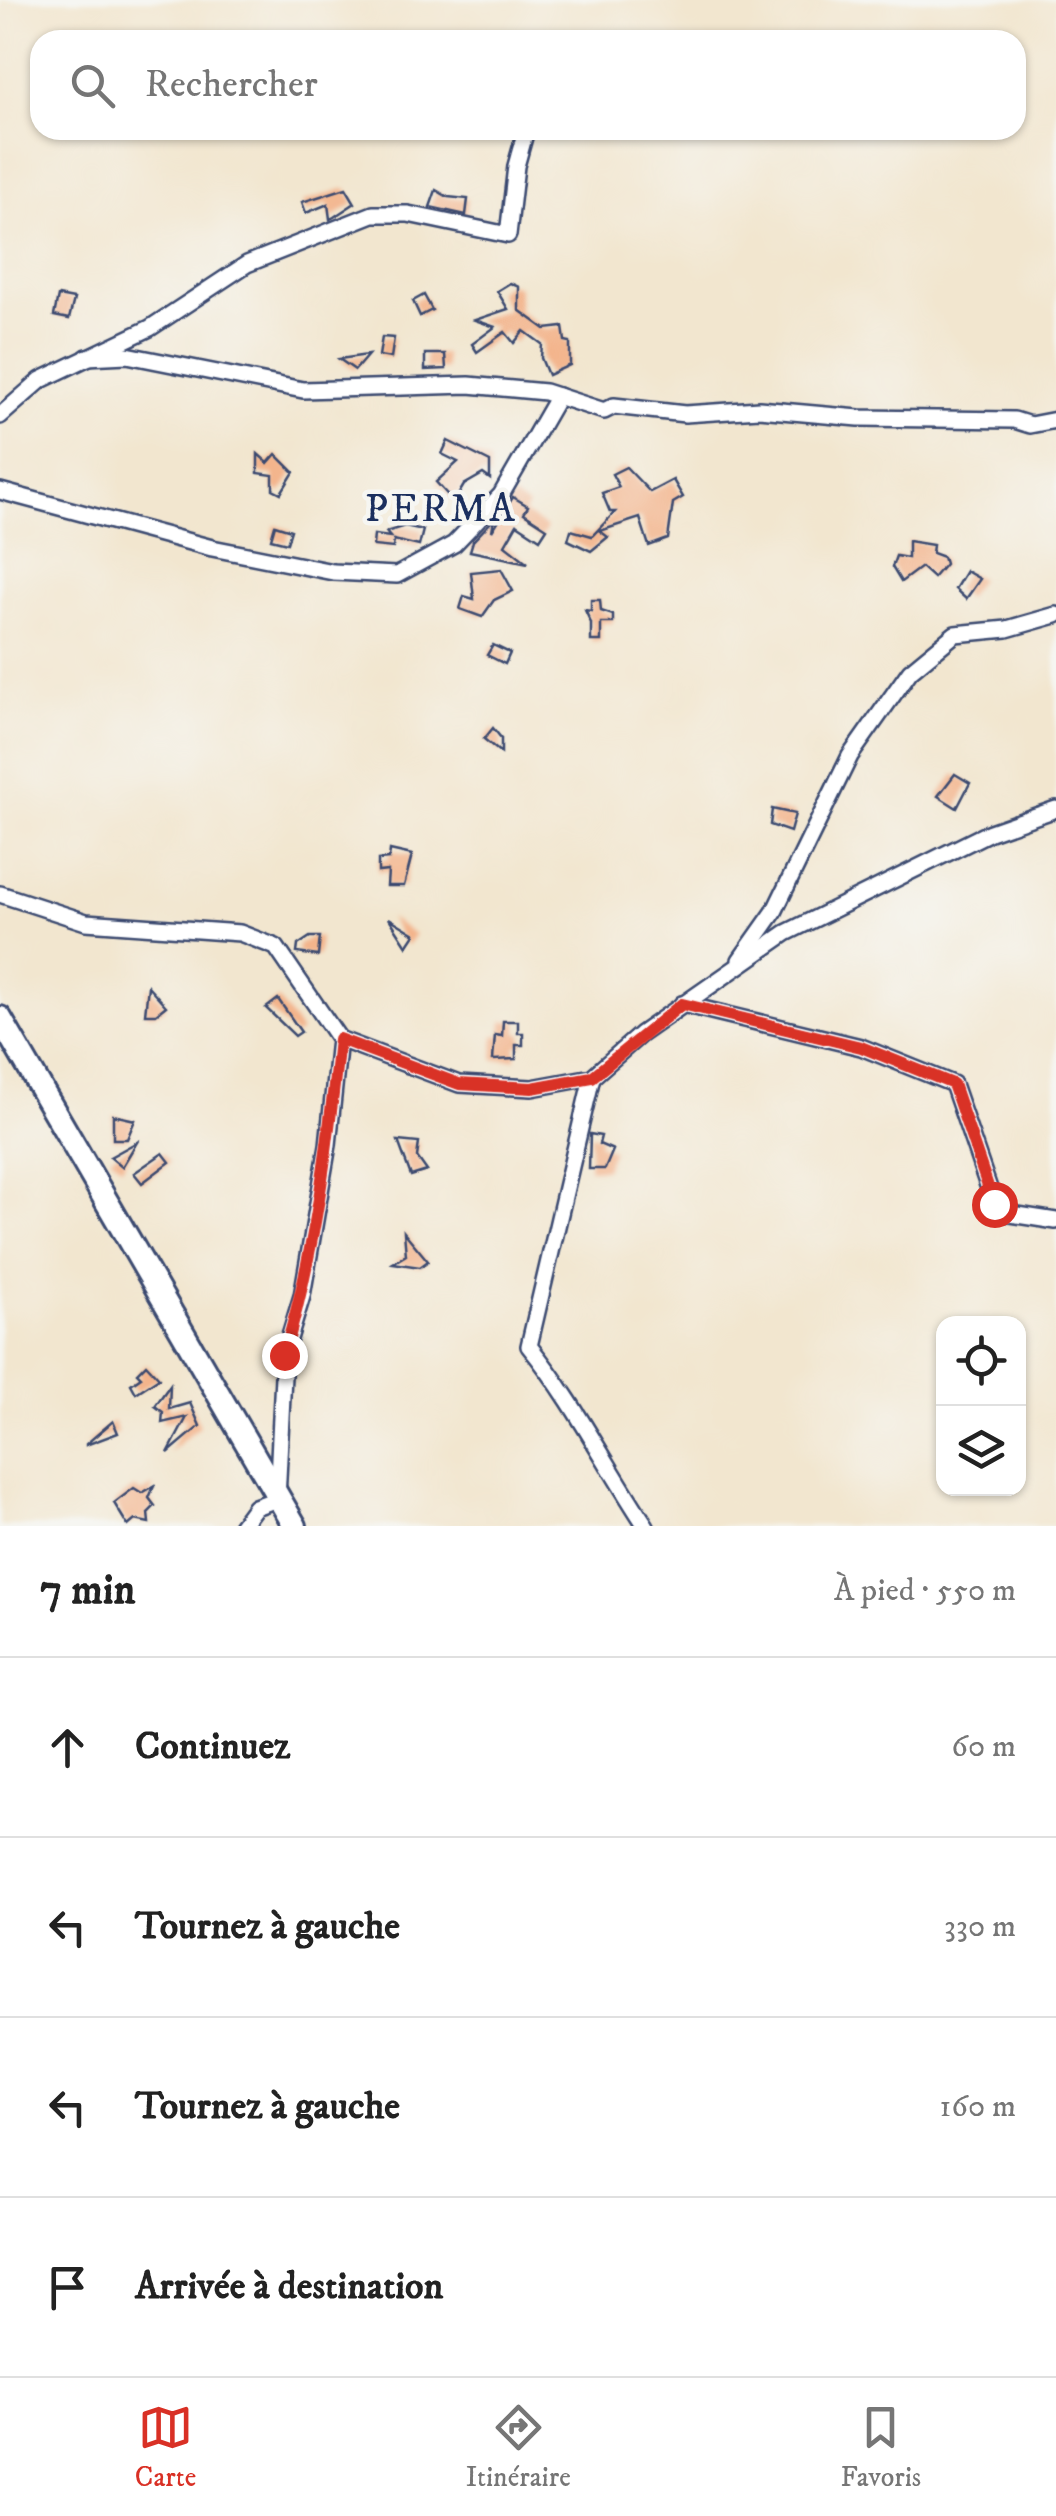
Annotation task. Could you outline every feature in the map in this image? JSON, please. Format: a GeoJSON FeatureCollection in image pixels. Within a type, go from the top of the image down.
{"type":"FeatureCollection","features":[{"type":"Feature","properties":{"kind":"street"},"geometry":{"type":"LineString","coordinates":[[0,416],[42,380],[150,328],[247,264],[373,214],[408,214],[508,236],[516,166],[523,140]]}},
{"type":"Feature","properties":{"kind":"street"},"geometry":{"type":"LineString","coordinates":[[87,358],[127,355],[303,390],[469,385],[558,396],[604,411],[614,406],[685,414],[759,409],[860,418],[1014,420],[1030,426],[1056,420]]}},
{"type":"Feature","properties":{"kind":"street"},"geometry":{"type":"LineString","coordinates":[[0,491],[212,548],[333,572],[397,575],[454,544],[500,496],[558,396]]}},
{"type":"Feature","properties":{"kind":"street"},"geometry":{"type":"LineString","coordinates":[[735,967],[774,912],[850,756],[910,671],[955,634],[1007,628],[1056,616]]}},
{"type":"Feature","properties":{"kind":"street"},"geometry":{"type":"LineString","coordinates":[[0,894],[86,922],[240,933],[276,948],[339,1039],[459,1084],[532,1088],[592,1077],[682,1004],[786,932],[990,832],[1056,809]]}},
{"type":"Feature","properties":{"kind":"street"},"geometry":{"type":"LineString","coordinates":[[682,1004],[861,1047],[953,1084],[994,1204],[1010,1214],[1056,1221]]}},
{"type":"Feature","properties":{"kind":"street"},"geometry":{"type":"LineString","coordinates":[[0,1018],[295,1526]]}},
{"type":"Feature","properties":{"kind":"street"},"geometry":{"type":"LineString","coordinates":[[278,1498],[284,1355],[302,1296],[339,1039]]}},
{"type":"Feature","properties":{"kind":"street"},"geometry":{"type":"LineString","coordinates":[[592,1077],[529,1346],[564,1390],[600,1458],[646,1526]]}},
{"type":"Feature","properties":{"kind":"street"},"geometry":{"type":"LineString","coordinates":[[240,1526],[256,1507],[278,1498]]}},
{"type":"Feature","properties":{"kind":"building"},"geometry":{"type":"Polygon","coordinates":[[[346,188],[355,203],[334,217],[330,219],[328,204],[306,213],[302,202],[346,188]]]}},
{"type":"Feature","properties":{"kind":"building"},"geometry":{"type":"Polygon","coordinates":[[[436,190],[448,197],[468,199],[466,215],[430,207],[436,190]]]}},
{"type":"Feature","properties":{"kind":"building"},"geometry":{"type":"Polygon","coordinates":[[[510,283],[519,287],[519,310],[545,329],[563,327],[565,341],[570,342],[570,365],[548,375],[541,358],[542,344],[524,331],[514,343],[505,332],[477,352],[472,344],[495,327],[475,320],[508,309],[497,291],[510,283]]]}},
{"type":"Feature","properties":{"kind":"building"},"geometry":{"type":"Polygon","coordinates":[[[424,295],[432,310],[420,316],[413,301],[424,295]]]}},
{"type":"Feature","properties":{"kind":"building"},"geometry":{"type":"Polygon","coordinates":[[[58,296],[74,299],[69,319],[54,316],[58,296]]]}},
{"type":"Feature","properties":{"kind":"building"},"geometry":{"type":"Polygon","coordinates":[[[382,337],[394,338],[391,358],[379,356],[382,337]]]}},
{"type":"Feature","properties":{"kind":"building"},"geometry":{"type":"Polygon","coordinates":[[[425,354],[445,354],[446,369],[425,370],[425,354]]]}},
{"type":"Feature","properties":{"kind":"building"},"geometry":{"type":"Polygon","coordinates":[[[368,355],[355,370],[339,359],[368,355]]]}},
{"type":"Feature","properties":{"kind":"building"},"geometry":{"type":"Polygon","coordinates":[[[448,441],[490,462],[490,479],[483,474],[464,485],[454,502],[436,482],[458,462],[442,454],[448,441]]]}},
{"type":"Feature","properties":{"kind":"building"},"geometry":{"type":"Polygon","coordinates":[[[258,454],[268,463],[276,454],[294,472],[281,493],[273,489],[273,475],[258,473],[258,454]]]}},
{"type":"Feature","properties":{"kind":"building"},"geometry":{"type":"Polygon","coordinates":[[[626,467],[650,492],[673,480],[683,497],[673,503],[668,539],[649,546],[640,518],[600,531],[608,537],[591,551],[568,540],[571,530],[592,536],[615,512],[610,512],[602,493],[619,487],[612,474],[626,467]]]}},
{"type":"Feature","properties":{"kind":"building"},"geometry":{"type":"Polygon","coordinates":[[[513,497],[528,506],[524,513],[547,528],[540,539],[517,524],[505,545],[528,563],[470,551],[473,541],[494,519],[492,531],[513,497]]]}},
{"type":"Feature","properties":{"kind":"building"},"geometry":{"type":"Polygon","coordinates":[[[275,525],[291,530],[287,543],[271,539],[275,525]]]}},
{"type":"Feature","properties":{"kind":"building"},"geometry":{"type":"Polygon","coordinates":[[[405,526],[423,530],[419,546],[394,540],[393,548],[373,546],[374,535],[390,537],[386,532],[405,526]]]}},
{"type":"Feature","properties":{"kind":"building"},"geometry":{"type":"Polygon","coordinates":[[[908,541],[933,545],[932,553],[943,557],[945,564],[933,578],[921,567],[901,582],[892,567],[896,556],[908,558],[908,541]]]}},
{"type":"Feature","properties":{"kind":"building"},"geometry":{"type":"Polygon","coordinates":[[[501,569],[513,591],[494,600],[482,617],[460,609],[464,596],[474,599],[471,572],[501,569]]]}},
{"type":"Feature","properties":{"kind":"building"},"geometry":{"type":"Polygon","coordinates":[[[966,571],[980,579],[966,599],[955,589],[966,571]]]}},
{"type":"Feature","properties":{"kind":"building"},"geometry":{"type":"Polygon","coordinates":[[[591,600],[600,600],[601,611],[613,615],[613,623],[601,623],[601,641],[591,641],[591,623],[585,610],[591,611],[591,600]]]}},
{"type":"Feature","properties":{"kind":"building"},"geometry":{"type":"Polygon","coordinates":[[[493,645],[510,653],[505,664],[487,655],[493,645]]]}},
{"type":"Feature","properties":{"kind":"building"},"geometry":{"type":"Polygon","coordinates":[[[493,728],[501,738],[501,753],[484,739],[493,728]]]}},
{"type":"Feature","properties":{"kind":"building"},"geometry":{"type":"Polygon","coordinates":[[[955,774],[970,783],[957,808],[938,796],[955,774]]]}},
{"type":"Feature","properties":{"kind":"building"},"geometry":{"type":"Polygon","coordinates":[[[772,809],[795,814],[790,832],[770,825],[772,809]]]}},
{"type":"Feature","properties":{"kind":"building"},"geometry":{"type":"Polygon","coordinates":[[[390,850],[412,855],[404,886],[387,886],[388,871],[378,872],[378,860],[389,859],[390,850]]]}},
{"type":"Feature","properties":{"kind":"building"},"geometry":{"type":"Polygon","coordinates":[[[389,918],[415,934],[407,946],[389,918]]]}},
{"type":"Feature","properties":{"kind":"building"},"geometry":{"type":"Polygon","coordinates":[[[310,937],[320,937],[318,956],[297,953],[298,945],[310,937]]]}},
{"type":"Feature","properties":{"kind":"building"},"geometry":{"type":"Polygon","coordinates":[[[148,986],[166,1006],[156,1014],[145,1014],[148,986]]]}},
{"type":"Feature","properties":{"kind":"building"},"geometry":{"type":"Polygon","coordinates":[[[278,999],[301,1032],[295,1036],[266,1008],[278,999]]]}},
{"type":"Feature","properties":{"kind":"building"},"geometry":{"type":"Polygon","coordinates":[[[503,1021],[518,1021],[523,1045],[516,1045],[516,1059],[493,1060],[495,1035],[502,1036],[503,1021]]]}},
{"type":"Feature","properties":{"kind":"building"},"geometry":{"type":"Polygon","coordinates":[[[113,1115],[135,1120],[127,1139],[113,1139],[113,1115]]]}},
{"type":"Feature","properties":{"kind":"building"},"geometry":{"type":"Polygon","coordinates":[[[590,1134],[601,1136],[599,1144],[613,1150],[605,1169],[589,1169],[590,1134]]]}},
{"type":"Feature","properties":{"kind":"building"},"geometry":{"type":"Polygon","coordinates":[[[398,1141],[419,1143],[417,1157],[427,1171],[411,1176],[398,1141]]]}},
{"type":"Feature","properties":{"kind":"building"},"geometry":{"type":"Polygon","coordinates":[[[137,1142],[122,1167],[110,1157],[137,1142]]]}},
{"type":"Feature","properties":{"kind":"building"},"geometry":{"type":"Polygon","coordinates":[[[163,1153],[170,1162],[142,1183],[134,1173],[163,1153]]]}},
{"type":"Feature","properties":{"kind":"building"},"geometry":{"type":"Polygon","coordinates":[[[404,1232],[428,1261],[420,1267],[393,1263],[406,1255],[404,1232]]]}},
{"type":"Feature","properties":{"kind":"building"},"geometry":{"type":"Polygon","coordinates":[[[146,1364],[159,1378],[136,1393],[131,1384],[141,1377],[137,1373],[146,1364]]]}},
{"type":"Feature","properties":{"kind":"building"},"geometry":{"type":"Polygon","coordinates":[[[170,1385],[169,1409],[190,1403],[200,1426],[168,1453],[187,1417],[162,1423],[163,1412],[155,1406],[170,1385]]]}},
{"type":"Feature","properties":{"kind":"building"},"geometry":{"type":"Polygon","coordinates":[[[113,1421],[118,1433],[86,1445],[86,1444],[113,1421]]]}},
{"type":"Feature","properties":{"kind":"building"},"geometry":{"type":"Polygon","coordinates":[[[154,1486],[149,1498],[155,1506],[148,1513],[149,1523],[135,1520],[128,1526],[114,1503],[134,1488],[142,1493],[154,1486]]]}},
{"type":"Feature","properties":{"kind":"district","name":"PERMA"},"geometry":{"type":"Point","coordinates":[441,507]}},
{"type":"Feature","properties":{"kind":"route"},"geometry":{"type":"LineString","coordinates":[[284,1355],[302,1296],[328,1145],[339,1039],[459,1084],[532,1088],[592,1077],[682,1004],[861,1047],[931,1071],[953,1084],[984,1162],[994,1204]]}}]}
